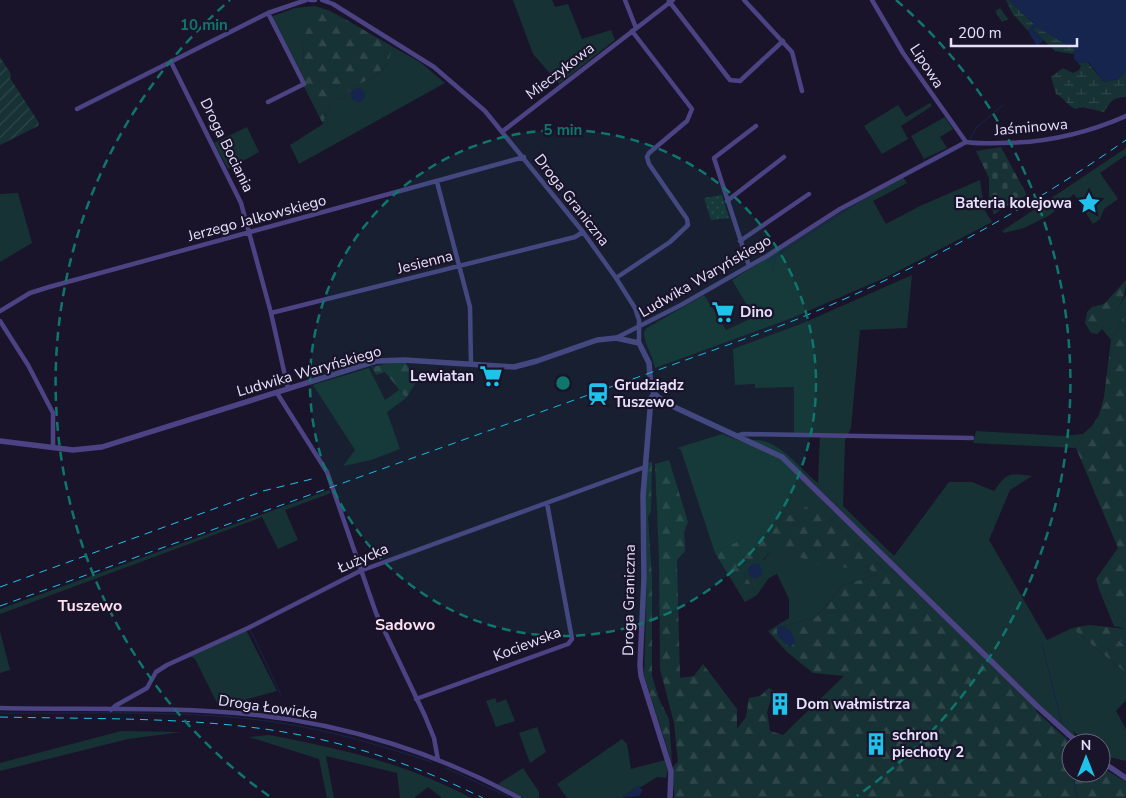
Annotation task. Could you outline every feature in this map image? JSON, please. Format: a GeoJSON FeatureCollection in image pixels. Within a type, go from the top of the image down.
{"type":"FeatureCollection","features":[{"type":"Feature","properties":{"kind":"street"},"geometry":{"type":"LineString","coordinates":[[77,109],[268,13],[294,2],[306,0]]}},
{"type":"Feature","properties":{"kind":"street"},"geometry":{"type":"LineString","coordinates":[[310,0],[316,0]]}},
{"type":"Feature","properties":{"kind":"street","name":"Droga Graniczna"},"geometry":{"type":"LineString","coordinates":[[322,0],[332,2],[434,67],[485,111],[583,232],[635,308],[640,327],[639,343],[649,363],[650,386],[654,394],[651,398],[645,467],[641,671],[671,771],[670,798]]}},
{"type":"Feature","properties":{"kind":"street"},"geometry":{"type":"LineString","coordinates":[[616,278],[670,242],[688,225],[687,219],[648,164],[647,157],[649,152],[688,122],[692,109],[634,30],[625,0]]}},
{"type":"Feature","properties":{"kind":"street"},"geometry":{"type":"LineString","coordinates":[[744,0],[792,52],[802,91]]}},
{"type":"Feature","properties":{"kind":"street","name":"Lipowa"},"geometry":{"type":"LineString","coordinates":[[872,0],[908,60],[966,142]]}},
{"type":"Feature","properties":{"kind":"street"},"geometry":{"type":"LineString","coordinates":[[671,1],[730,80],[740,81],[783,41]]}},
{"type":"Feature","properties":{"kind":"street","name":"Mieczykowa"},"geometry":{"type":"LineString","coordinates":[[503,131],[671,1]]}},
{"type":"Feature","properties":{"kind":"street"},"geometry":{"type":"LineString","coordinates":[[268,13],[304,84],[268,102]]}},
{"type":"Feature","properties":{"kind":"street","name":"Droga Bociania"},"geometry":{"type":"LineString","coordinates":[[171,62],[238,194],[271,313],[288,389]]}},
{"type":"Feature","properties":{"kind":"street","name":"Jaśminowa"},"geometry":{"type":"LineString","coordinates":[[966,142],[1045,141],[1078,135],[1126,116]]}},
{"type":"Feature","properties":{"kind":"street"},"geometry":{"type":"LineString","coordinates":[[749,266],[714,158],[756,126]]}},
{"type":"Feature","properties":{"kind":"street","name":"Ludwika Waryńskiego"},"geometry":{"type":"LineString","coordinates":[[0,441],[79,450],[102,447],[377,361],[404,360],[524,366],[586,342],[616,338],[640,327],[749,266],[840,209],[966,142]]}},
{"type":"Feature","properties":{"kind":"street","name":"Jerzego Jalkowskiego"},"geometry":{"type":"LineString","coordinates":[[0,311],[39,290],[524,157]]}},
{"type":"Feature","properties":{"kind":"street"},"geometry":{"type":"LineString","coordinates":[[727,201],[784,157]]}},
{"type":"Feature","properties":{"kind":"street"},"geometry":{"type":"LineString","coordinates":[[437,182],[471,314],[471,364]]}},
{"type":"Feature","properties":{"kind":"street"},"geometry":{"type":"LineString","coordinates":[[740,241],[809,194]]}},
{"type":"Feature","properties":{"kind":"street","name":"Jesienna"},"geometry":{"type":"LineString","coordinates":[[271,313],[575,237],[583,232]]}},
{"type":"Feature","properties":{"kind":"street"},"geometry":{"type":"LineString","coordinates":[[0,320],[28,365],[53,413],[53,448]]}},
{"type":"Feature","properties":{"kind":"street"},"geometry":{"type":"LineString","coordinates":[[616,338],[639,343]]}},
{"type":"Feature","properties":{"kind":"street"},"geometry":{"type":"LineString","coordinates":[[277,393],[327,472],[379,622],[434,738],[438,760]]}},
{"type":"Feature","properties":{"kind":"street"},"geometry":{"type":"LineString","coordinates":[[654,394],[672,406],[782,457],[1067,733]]}},
{"type":"Feature","properties":{"kind":"street"},"geometry":{"type":"LineString","coordinates":[[736,436],[743,434],[972,438]]}},
{"type":"Feature","properties":{"kind":"street","name":"Łużycka"},"geometry":{"type":"LineString","coordinates":[[111,710],[147,688],[156,672],[167,665],[248,628],[360,571],[645,467]]}},
{"type":"Feature","properties":{"kind":"street","name":"Kociewska"},"geometry":{"type":"LineString","coordinates":[[416,699],[568,644],[572,639],[547,503]]}},
{"type":"Feature","properties":{"kind":"street","name":"Droga Łowicka"},"geometry":{"type":"LineString","coordinates":[[0,708],[196,711],[287,720],[366,737],[438,760],[518,798]]}},
{"type":"Feature","properties":{"kind":"street"},"geometry":{"type":"LineString","coordinates":[[1111,766],[1124,774]]}},
{"type":"Feature","properties":{"kind":"green space"},"geometry":{"type":"Polygon","coordinates":[[[513,0],[552,0],[555,7],[568,4],[582,39],[611,30],[615,40],[559,84],[533,54],[513,0]]]}},
{"type":"Feature","properties":{"kind":"green space"},"geometry":{"type":"Polygon","coordinates":[[[1006,0],[1009,0],[1034,24],[1028,31],[1012,13],[1006,0]]]}},
{"type":"Feature","properties":{"kind":"green space"},"geometry":{"type":"Polygon","coordinates":[[[315,6],[345,19],[334,16],[302,38],[303,57],[298,75],[268,18],[295,8],[315,6]]]}},
{"type":"Feature","properties":{"kind":"green space"},"geometry":{"type":"Polygon","coordinates":[[[1000,8],[1008,19],[1002,22],[995,11],[1000,8]]]}},
{"type":"Feature","properties":{"kind":"green space"},"geometry":{"type":"Polygon","coordinates":[[[319,12],[345,19],[393,47],[387,64],[374,77],[354,86],[344,97],[335,100],[327,110],[323,124],[298,75],[303,57],[302,38],[319,12]]]}},
{"type":"Feature","properties":{"kind":"green space"},"geometry":{"type":"Polygon","coordinates":[[[1036,26],[1075,49],[1073,54],[1055,51],[1033,30],[1036,26]]]}},
{"type":"Feature","properties":{"kind":"green space"},"geometry":{"type":"Polygon","coordinates":[[[393,47],[420,62],[445,83],[299,164],[290,145],[323,124],[327,110],[335,100],[344,97],[354,86],[374,77],[387,64],[393,47]]]}},
{"type":"Feature","properties":{"kind":"green space"},"geometry":{"type":"Polygon","coordinates":[[[0,57],[11,74],[10,78],[39,123],[38,126],[0,145],[0,57]]]}},
{"type":"Feature","properties":{"kind":"green space"},"geometry":{"type":"Polygon","coordinates":[[[1087,62],[1104,82],[1118,79],[1126,71],[1126,97],[1114,99],[1104,112],[1082,107],[1075,109],[1056,94],[1051,77],[1063,68],[1073,73],[1079,70],[1081,66],[1078,63],[1087,62]]]}},
{"type":"Feature","properties":{"kind":"green space"},"geometry":{"type":"Polygon","coordinates":[[[930,103],[932,106],[901,126],[908,139],[882,154],[864,126],[898,105],[906,117],[930,103]]]}},
{"type":"Feature","properties":{"kind":"green space"},"geometry":{"type":"Polygon","coordinates":[[[945,117],[953,129],[940,137],[947,148],[924,159],[911,136],[945,117]]]}},
{"type":"Feature","properties":{"kind":"green space"},"geometry":{"type":"Polygon","coordinates":[[[247,127],[259,152],[228,169],[214,143],[247,127]]]}},
{"type":"Feature","properties":{"kind":"green space"},"geometry":{"type":"Polygon","coordinates":[[[1001,147],[1027,195],[994,214],[989,199],[989,178],[976,151],[1001,147]]]}},
{"type":"Feature","properties":{"kind":"green space"},"geometry":{"type":"Polygon","coordinates":[[[1126,148],[1126,155],[1100,173],[1118,199],[1104,209],[1100,219],[1093,224],[1074,194],[1050,215],[1024,228],[1004,233],[1002,231],[1126,148]]]}},
{"type":"Feature","properties":{"kind":"green space"},"geometry":{"type":"Polygon","coordinates":[[[903,177],[907,183],[873,201],[886,224],[920,206],[980,180],[984,209],[992,222],[887,277],[792,318],[655,368],[644,337],[644,332],[647,328],[704,295],[726,330],[754,317],[732,280],[852,205],[903,177]]]}},
{"type":"Feature","properties":{"kind":"green space"},"geometry":{"type":"Polygon","coordinates":[[[18,193],[32,243],[0,262],[0,194],[18,193]]]}},
{"type":"Feature","properties":{"kind":"green space"},"geometry":{"type":"Polygon","coordinates":[[[722,195],[729,218],[711,220],[704,198],[722,195]]]}},
{"type":"Feature","properties":{"kind":"green space"},"geometry":{"type":"Polygon","coordinates":[[[912,275],[907,328],[860,330],[851,428],[845,440],[843,506],[894,556],[949,482],[972,482],[994,491],[1002,480],[1010,475],[1032,476],[1010,490],[989,540],[1047,640],[1072,628],[1126,673],[1126,700],[1116,711],[1126,729],[1126,761],[1111,758],[1111,733],[1076,733],[1073,731],[1074,733],[1064,733],[893,570],[886,572],[826,513],[809,506],[715,553],[681,450],[677,448],[722,434],[743,442],[754,440],[765,442],[784,452],[818,483],[820,434],[794,433],[794,387],[755,388],[755,384],[735,385],[733,349],[801,324],[912,275]]]}},
{"type":"Feature","properties":{"kind":"green space"},"geometry":{"type":"Polygon","coordinates":[[[1126,280],[1124,296],[1118,310],[1097,334],[1091,333],[1085,323],[1087,312],[1092,307],[1104,304],[1126,280]]]}},
{"type":"Feature","properties":{"kind":"green space"},"geometry":{"type":"Polygon","coordinates":[[[1126,294],[1126,312],[1111,340],[1102,329],[1118,309],[1126,294]]]}},
{"type":"Feature","properties":{"kind":"green space"},"geometry":{"type":"Polygon","coordinates":[[[1126,312],[1126,621],[1100,592],[1096,579],[1118,548],[1076,448],[1083,434],[1092,426],[1099,415],[1104,397],[1111,340],[1126,312]]]}},
{"type":"Feature","properties":{"kind":"green space"},"geometry":{"type":"Polygon","coordinates":[[[389,363],[406,363],[413,374],[415,384],[406,398],[385,372],[376,375],[372,367],[389,363]]]}},
{"type":"Feature","properties":{"kind":"green space"},"geometry":{"type":"Polygon","coordinates":[[[369,368],[385,400],[399,390],[406,398],[387,412],[400,449],[371,460],[343,466],[355,450],[313,385],[369,368]]]}},
{"type":"Feature","properties":{"kind":"green space"},"geometry":{"type":"Polygon","coordinates":[[[976,431],[1061,436],[1083,434],[1076,448],[973,443],[976,431]]]}},
{"type":"Feature","properties":{"kind":"green space"},"geometry":{"type":"Polygon","coordinates":[[[669,460],[688,522],[684,532],[685,551],[677,560],[680,678],[694,676],[703,664],[737,709],[737,729],[746,717],[749,698],[760,696],[769,688],[774,691],[767,712],[770,731],[783,735],[844,676],[813,673],[787,652],[768,631],[816,617],[843,585],[877,575],[860,562],[850,568],[818,565],[790,553],[772,550],[761,562],[748,561],[744,565],[744,573],[757,595],[745,602],[715,553],[810,505],[826,513],[886,572],[893,570],[1037,708],[1036,711],[1061,734],[1061,783],[1111,783],[1111,773],[1126,782],[1126,798],[674,798],[672,770],[678,762],[674,723],[660,669],[659,557],[655,464],[669,460]]]}},
{"type":"Feature","properties":{"kind":"green space"},"geometry":{"type":"Polygon","coordinates":[[[652,462],[651,511],[648,517],[652,578],[652,676],[659,699],[669,719],[672,763],[644,676],[647,577],[645,494],[647,463],[652,462]]]}},
{"type":"Feature","properties":{"kind":"green space"},"geometry":{"type":"Polygon","coordinates":[[[329,490],[331,493],[285,510],[298,540],[278,549],[262,517],[0,614],[0,609],[329,490]]]}},
{"type":"Feature","properties":{"kind":"green space"},"geometry":{"type":"Polygon","coordinates":[[[778,549],[827,565],[837,566],[860,562],[877,575],[843,585],[816,617],[768,631],[789,618],[789,599],[777,574],[769,578],[757,595],[744,573],[744,565],[748,561],[764,560],[772,550],[778,549]]]}},
{"type":"Feature","properties":{"kind":"green space"},"geometry":{"type":"Polygon","coordinates":[[[1100,592],[1126,621],[1126,629],[1114,626],[1100,592]]]}},
{"type":"Feature","properties":{"kind":"green space"},"geometry":{"type":"Polygon","coordinates":[[[1089,625],[1126,629],[1126,673],[1072,628],[1089,625]]]}},
{"type":"Feature","properties":{"kind":"green space"},"geometry":{"type":"Polygon","coordinates":[[[246,630],[277,691],[219,707],[195,659],[190,656],[246,630]]]}},
{"type":"Feature","properties":{"kind":"green space"},"geometry":{"type":"Polygon","coordinates":[[[0,631],[10,670],[0,673],[0,631]]]}},
{"type":"Feature","properties":{"kind":"green space"},"geometry":{"type":"Polygon","coordinates":[[[495,698],[497,703],[506,699],[515,721],[496,727],[486,701],[495,698]]]}},
{"type":"Feature","properties":{"kind":"green space"},"geometry":{"type":"Polygon","coordinates":[[[537,727],[546,752],[530,763],[519,733],[537,727]]]}},
{"type":"Feature","properties":{"kind":"green space"},"geometry":{"type":"Polygon","coordinates":[[[121,731],[182,732],[128,739],[0,771],[0,763],[121,731]]]}},
{"type":"Feature","properties":{"kind":"green space"},"geometry":{"type":"Polygon","coordinates":[[[269,735],[348,752],[397,766],[422,775],[471,798],[442,798],[428,787],[414,798],[400,798],[397,773],[326,756],[334,798],[327,798],[319,759],[249,737],[269,735]]]}},
{"type":"Feature","properties":{"kind":"green space"},"geometry":{"type":"Polygon","coordinates":[[[622,739],[627,744],[631,769],[665,760],[668,770],[666,778],[657,777],[641,787],[635,788],[622,798],[567,798],[557,784],[622,739]]]}},
{"type":"Feature","properties":{"kind":"green space"},"geometry":{"type":"Polygon","coordinates":[[[523,768],[539,792],[539,798],[523,798],[498,784],[523,768]]]}},
{"type":"Feature","properties":{"kind":"water"},"geometry":{"type":"Polygon","coordinates":[[[1009,0],[1126,0],[1126,71],[1118,79],[1104,82],[1088,62],[1078,63],[1074,59],[1074,49],[1036,27],[1033,30],[1044,40],[1037,46],[1028,31],[1034,24],[1009,0]]]}},
{"type":"Feature","properties":{"kind":"water"},"geometry":{"type":"Polygon","coordinates":[[[358,88],[363,90],[365,95],[363,100],[358,102],[353,100],[351,95],[353,90],[358,88]]]}},
{"type":"Feature","properties":{"kind":"water"},"geometry":{"type":"Polygon","coordinates":[[[755,564],[760,566],[762,571],[760,576],[755,578],[750,576],[748,571],[750,566],[755,564]]]}},
{"type":"Feature","properties":{"kind":"water"},"geometry":{"type":"Polygon","coordinates":[[[780,626],[788,629],[793,636],[795,641],[790,648],[777,635],[777,628],[780,626]]]}},
{"type":"Feature","properties":{"kind":"water"},"geometry":{"type":"Polygon","coordinates":[[[638,786],[643,790],[639,796],[622,798],[638,786]]]}},
{"type":"Feature","properties":{"kind":"waterway"},"geometry":{"type":"LineString","coordinates":[[970,139],[977,127],[1003,105]]}},
{"type":"Feature","properties":{"kind":"waterway"},"geometry":{"type":"LineString","coordinates":[[928,165],[963,146]]}},
{"type":"Feature","properties":{"kind":"waterway"},"geometry":{"type":"LineString","coordinates":[[768,261],[862,200]]}},
{"type":"Feature","properties":{"kind":"waterway"},"geometry":{"type":"LineString","coordinates":[[772,270],[776,257]]}},
{"type":"Feature","properties":{"kind":"waterway"},"geometry":{"type":"LineString","coordinates":[[250,629],[281,695]]}},
{"type":"Feature","properties":{"kind":"waterway"},"geometry":{"type":"LineString","coordinates":[[1119,640],[1126,647]]}},
{"type":"Feature","properties":{"kind":"waterway"},"geometry":{"type":"LineString","coordinates":[[1042,644],[1062,724]]}},
{"type":"Feature","properties":{"kind":"waterway"},"geometry":{"type":"LineString","coordinates":[[0,713],[141,713],[246,719],[300,726],[376,745],[432,762]]}},
{"type":"Feature","properties":{"kind":"waterway"},"geometry":{"type":"LineString","coordinates":[[446,768],[511,798]]}},
{"type":"Feature","properties":{"kind":"waterway"},"geometry":{"type":"LineString","coordinates":[[1075,783],[1077,798]]}},
{"type":"Feature","properties":{"kind":"railway"},"geometry":{"type":"LineString","coordinates":[[0,606],[775,328],[821,309],[912,267],[1000,220],[1126,140]]}},
{"type":"Feature","properties":{"kind":"railway"},"geometry":{"type":"LineString","coordinates":[[0,587],[263,491],[312,479]]}},
{"type":"Feature","properties":{"kind":"railway"},"geometry":{"type":"LineString","coordinates":[[0,717],[193,722],[286,732],[345,745],[401,763],[483,798]]}},
{"type":"Feature","properties":{"kind":"place","name":"Bateria kolejowa"},"geometry":{"type":"Point","coordinates":[1089,203]}},
{"type":"Feature","properties":{"kind":"place","name":"Dino"},"geometry":{"type":"Point","coordinates":[723,312]}},
{"type":"Feature","properties":{"kind":"place","name":"Lewiatan"},"geometry":{"type":"Point","coordinates":[491,376]}},
{"type":"Feature","properties":{"kind":"place","name":"Grudziądz Tuszewo"},"geometry":{"type":"Point","coordinates":[598,394]}},
{"type":"Feature","properties":{"kind":"place","name":"Dom wałmistrza"},"geometry":{"type":"Point","coordinates":[780,704]}},
{"type":"Feature","properties":{"kind":"place","name":"schron piechoty 2"},"geometry":{"type":"Point","coordinates":[876,744]}},
{"type":"Feature","properties":{"kind":"district","name":"Tuszewo"},"geometry":{"type":"Point","coordinates":[90,606]}},
{"type":"Feature","properties":{"kind":"district","name":"Sadowo"},"geometry":{"type":"Point","coordinates":[405,625]}}]}
